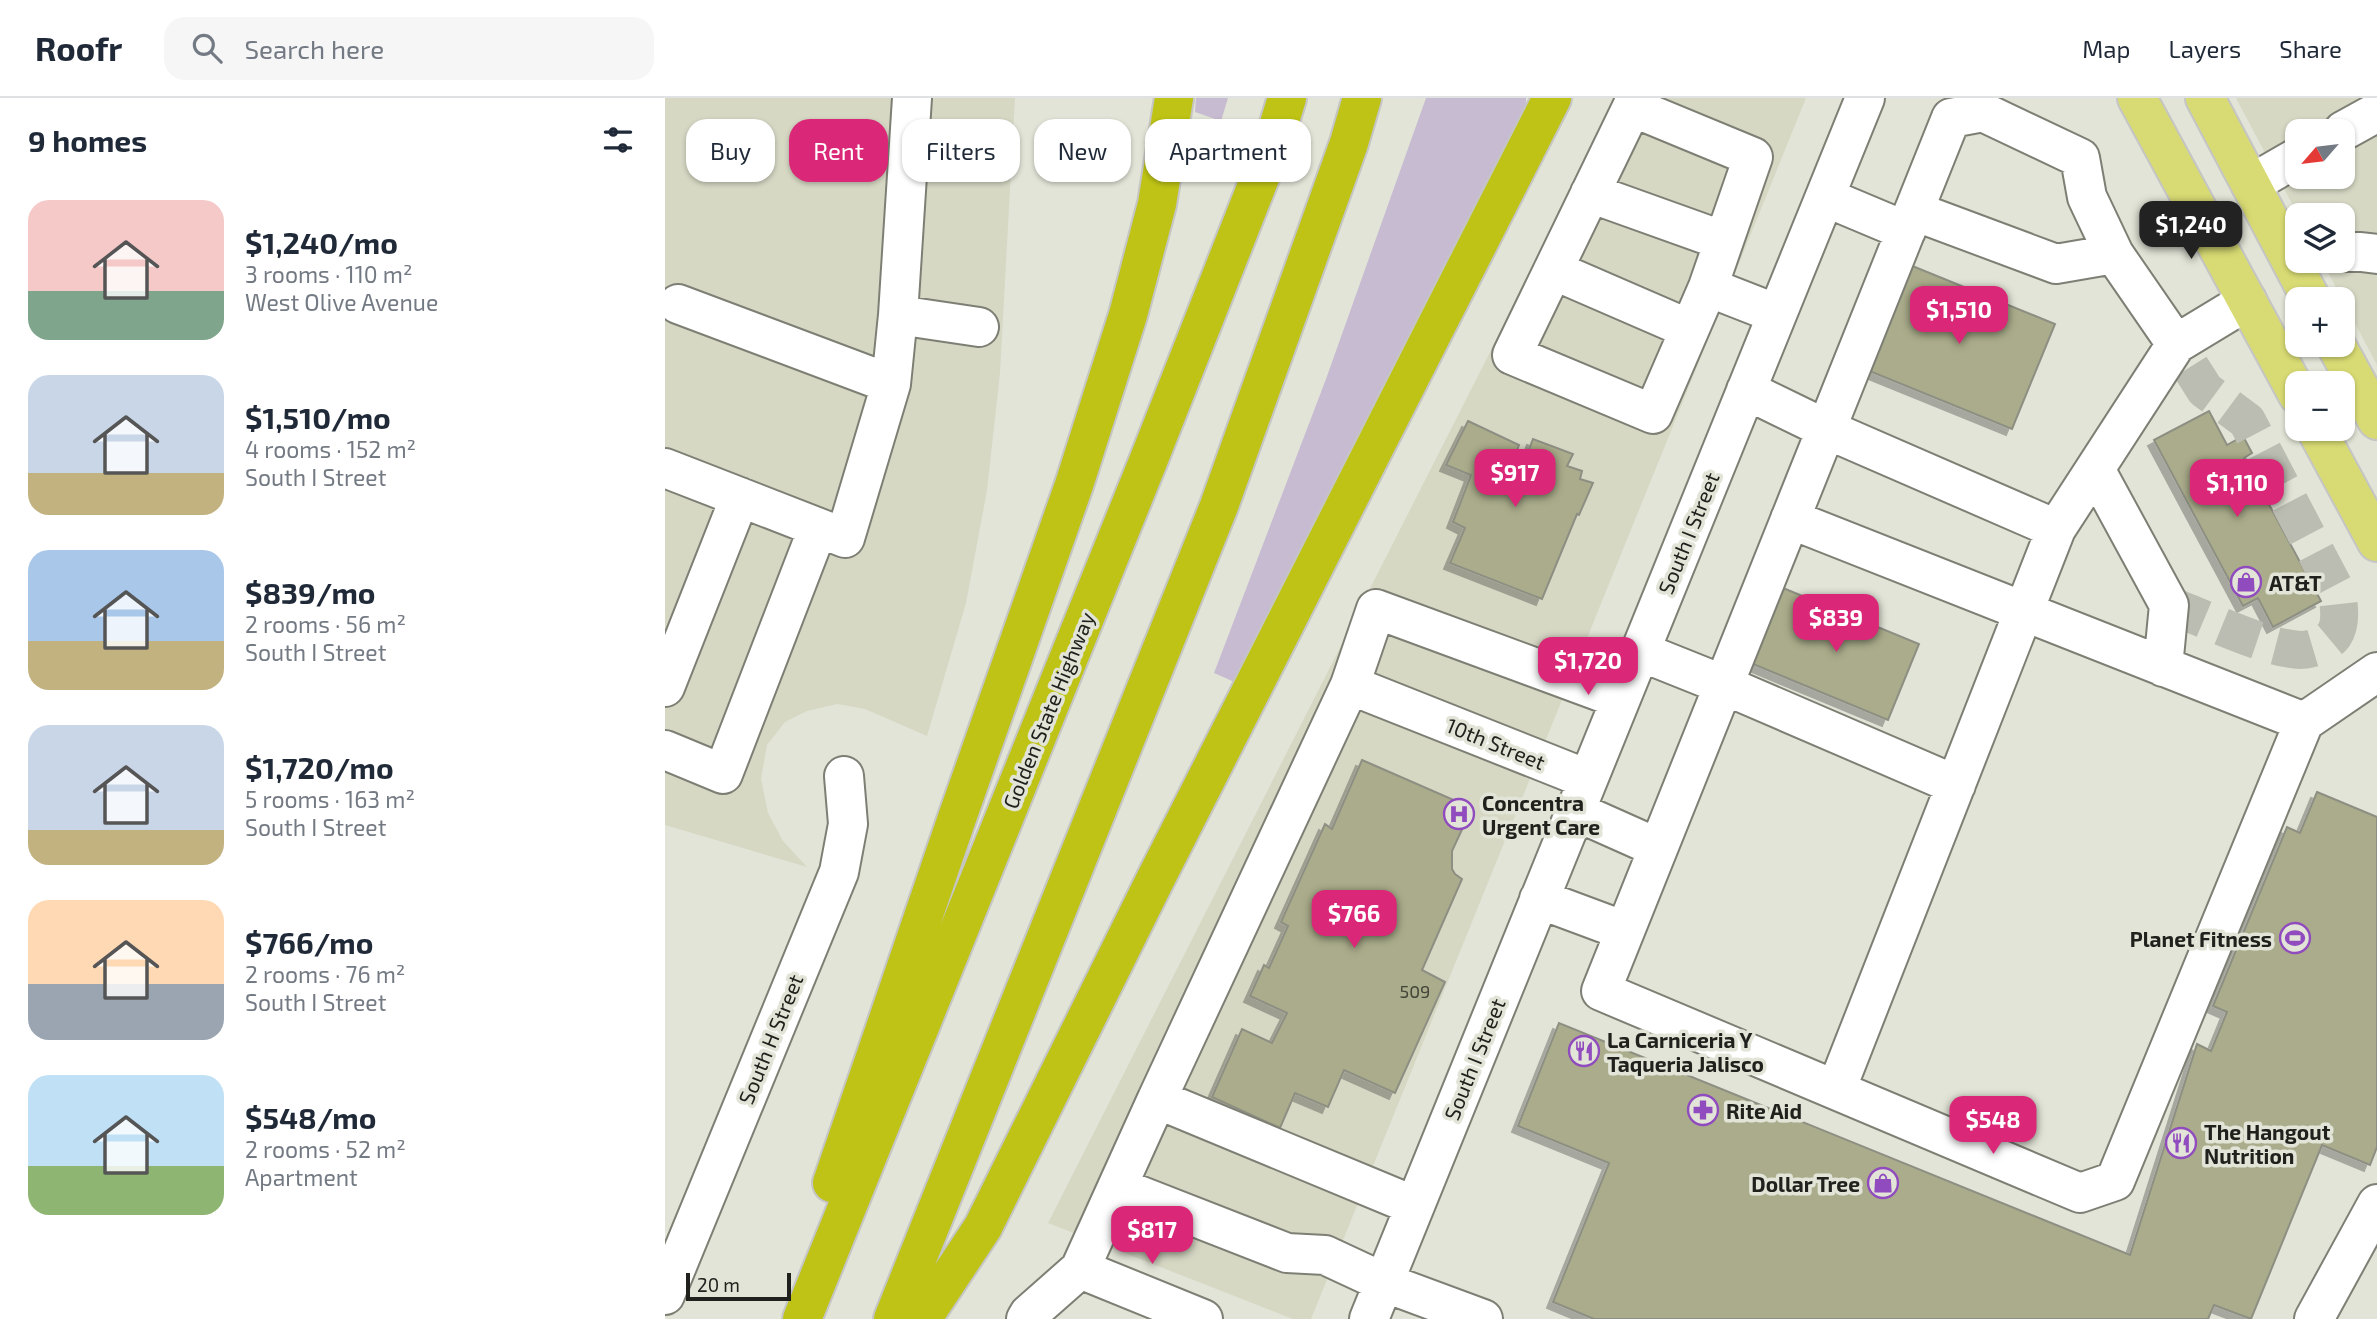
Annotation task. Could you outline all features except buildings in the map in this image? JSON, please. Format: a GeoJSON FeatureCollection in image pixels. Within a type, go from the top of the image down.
{"type":"FeatureCollection","features":[{"type":"Feature","properties":{"kind":"highway"},"geometry":{"type":"LineString","coordinates":[[794,1319],[839,1158],[1074,485],[1128,315],[1157,204],[1174,98]]}},
{"type":"Feature","properties":{"kind":"highway","name":"Golden State Highway"},"geometry":{"type":"LineString","coordinates":[[802,1319],[1149,459],[1272,147],[1287,98]]}},
{"type":"Feature","properties":{"kind":"highway"},"geometry":{"type":"LineString","coordinates":[[893,1319],[1219,506],[1349,143],[1362,98]]}},
{"type":"Feature","properties":{"kind":"highway"},"geometry":{"type":"LineString","coordinates":[[922,1319],[982,1227],[1552,98]]}},
{"type":"Feature","properties":{"kind":"main road"},"geometry":{"type":"LineString","coordinates":[[2137,98],[2285,371]]}},
{"type":"Feature","properties":{"kind":"main road"},"geometry":{"type":"LineString","coordinates":[[2205,98],[2251,184],[2310,277]]}},
{"type":"Feature","properties":{"kind":"main road"},"geometry":{"type":"LineString","coordinates":[[2343,357],[2377,420]]}},
{"type":"Feature","properties":{"kind":"main road"},"geometry":{"type":"LineString","coordinates":[[2322,441],[2377,542]]}},
{"type":"Feature","properties":{"kind":"street"},"geometry":{"type":"LineString","coordinates":[[665,468],[845,538],[891,384],[912,98]]}},
{"type":"Feature","properties":{"kind":"street","name":"South I Street"},"geometry":{"type":"LineString","coordinates":[[1369,1319],[1865,98]]}},
{"type":"Feature","properties":{"kind":"street"},"geometry":{"type":"LineString","coordinates":[[1632,107],[1753,158],[1708,287],[1653,414],[1512,355],[1590,193],[1632,107]]}},
{"type":"Feature","properties":{"kind":"street"},"geometry":{"type":"LineString","coordinates":[[2176,344],[2114,254],[2087,197],[2080,158],[1983,112],[1941,108],[1910,221],[1601,991],[2080,1193],[2115,1181],[2304,722],[2377,672]]}},
{"type":"Feature","properties":{"kind":"street"},"geometry":{"type":"LineString","coordinates":[[2251,184],[2285,164]]}},
{"type":"Feature","properties":{"kind":"street"},"geometry":{"type":"LineString","coordinates":[[1590,193],[1724,241]]}},
{"type":"Feature","properties":{"kind":"street"},"geometry":{"type":"LineString","coordinates":[[1825,197],[2056,264],[2114,254]]}},
{"type":"Feature","properties":{"kind":"street"},"geometry":{"type":"LineString","coordinates":[[2355,252],[2377,254]]}},
{"type":"Feature","properties":{"kind":"street"},"geometry":{"type":"LineString","coordinates":[[1553,270],[1689,329]]}},
{"type":"Feature","properties":{"kind":"street"},"geometry":{"type":"LineString","coordinates":[[1708,287],[1777,314]]}},
{"type":"Feature","properties":{"kind":"street"},"geometry":{"type":"LineString","coordinates":[[1836,1090],[2056,529],[2176,344],[2247,301]]}},
{"type":"Feature","properties":{"kind":"street"},"geometry":{"type":"LineString","coordinates":[[678,304],[891,384]]}},
{"type":"Feature","properties":{"kind":"street"},"geometry":{"type":"LineString","coordinates":[[898,315],[979,327]]}},
{"type":"Feature","properties":{"kind":"street"},"geometry":{"type":"LineString","coordinates":[[1746,390],[1826,429],[2056,529]]}},
{"type":"Feature","properties":{"kind":"street"},"geometry":{"type":"LineString","coordinates":[[2095,469],[2169,604],[2163,667]]}},
{"type":"Feature","properties":{"kind":"street"},"geometry":{"type":"LineString","coordinates":[[665,687],[740,497]]}},
{"type":"Feature","properties":{"kind":"street"},"geometry":{"type":"LineString","coordinates":[[1790,519],[2304,722]]}},
{"type":"Feature","properties":{"kind":"street"},"geometry":{"type":"LineString","coordinates":[[665,750],[723,774],[818,527]]}},
{"type":"Feature","properties":{"kind":"street"},"geometry":{"type":"LineString","coordinates":[[1026,1319],[1080,1269],[1350,685],[1376,609],[1620,699]]}},
{"type":"Feature","properties":{"kind":"street"},"geometry":{"type":"LineString","coordinates":[[1639,651],[1956,785]]}},
{"type":"Feature","properties":{"kind":"street","name":"10th Street"},"geometry":{"type":"LineString","coordinates":[[1350,685],[1406,706],[1581,795],[1658,848]]}},
{"type":"Feature","properties":{"kind":"street","name":"South H Street"},"geometry":{"type":"LineString","coordinates":[[665,1295],[839,872],[848,824],[844,776]]}},
{"type":"Feature","properties":{"kind":"street"},"geometry":{"type":"LineString","coordinates":[[1538,899],[1625,931]]}},
{"type":"Feature","properties":{"kind":"street"},"geometry":{"type":"LineString","coordinates":[[1157,1099],[1415,1206]]}},
{"type":"Feature","properties":{"kind":"street"},"geometry":{"type":"LineString","coordinates":[[1118,1187],[1287,1253],[1325,1255],[1383,1282],[1483,1319]]}},
{"type":"Feature","properties":{"kind":"street"},"geometry":{"type":"LineString","coordinates":[[2314,1319],[2377,1204]]}},
{"type":"Feature","properties":{"kind":"street"},"geometry":{"type":"LineString","coordinates":[[1080,1269],[1203,1319]]}},
{"type":"Feature","properties":{"kind":"shaded area"},"geometry":{"type":"Polygon","coordinates":[[[665,98],[1015,98],[1014,119],[902,119],[902,182],[1010,182],[1000,373],[987,490],[966,603],[927,736],[865,709],[837,704],[807,711],[785,722],[767,745],[761,779],[768,813],[783,841],[807,867],[665,825],[665,98]]]}},
{"type":"Feature","properties":{"kind":"shaded area"},"geometry":{"type":"Polygon","coordinates":[[[1196,98],[1228,98],[1222,119],[1195,112],[1196,98]]]}},
{"type":"Feature","properties":{"kind":"shaded area"},"geometry":{"type":"Polygon","coordinates":[[[1426,98],[1526,98],[1526,118],[1239,684],[1214,673],[1326,379],[1426,98]]]}},
{"type":"Feature","properties":{"kind":"shaded area"},"geometry":{"type":"Polygon","coordinates":[[[1619,98],[1806,98],[1311,1319],[1293,1319],[1048,1223],[1619,98]]]}},
{"type":"Feature","properties":{"kind":"shaded area"},"geometry":{"type":"Polygon","coordinates":[[[2236,98],[2377,98],[2377,365],[2355,323],[2355,287],[2336,287],[2328,273],[2355,273],[2355,203],[2292,203],[2236,98]]]}},
{"type":"Feature","properties":{"kind":"tunnel"},"geometry":{"type":"LineString","coordinates":[[2169,605],[2253,639],[2301,650],[2314,648],[2327,641],[2337,630],[2339,620],[2337,593],[2247,421],[2205,390],[2176,344]]}},
{"type":"Feature","properties":{"kind":"place","name":"AT&T"},"geometry":{"type":"Point","coordinates":[2246,582]}},
{"type":"Feature","properties":{"kind":"place","name":"Concentra Urgent Care"},"geometry":{"type":"Point","coordinates":[1459,814]}},
{"type":"Feature","properties":{"kind":"place","name":"Planet Fitness"},"geometry":{"type":"Point","coordinates":[2295,938]}},
{"type":"Feature","properties":{"kind":"place","name":"La Carniceria Y Taqueria Jalisco"},"geometry":{"type":"Point","coordinates":[1584,1051]}},
{"type":"Feature","properties":{"kind":"place","name":"Rite Aid"},"geometry":{"type":"Point","coordinates":[1703,1110]}},
{"type":"Feature","properties":{"kind":"place","name":"The Hangout Nutrition"},"geometry":{"type":"Point","coordinates":[2181,1143]}},
{"type":"Feature","properties":{"kind":"place","name":"Dollar Tree"},"geometry":{"type":"Point","coordinates":[1883,1183]}}]}
